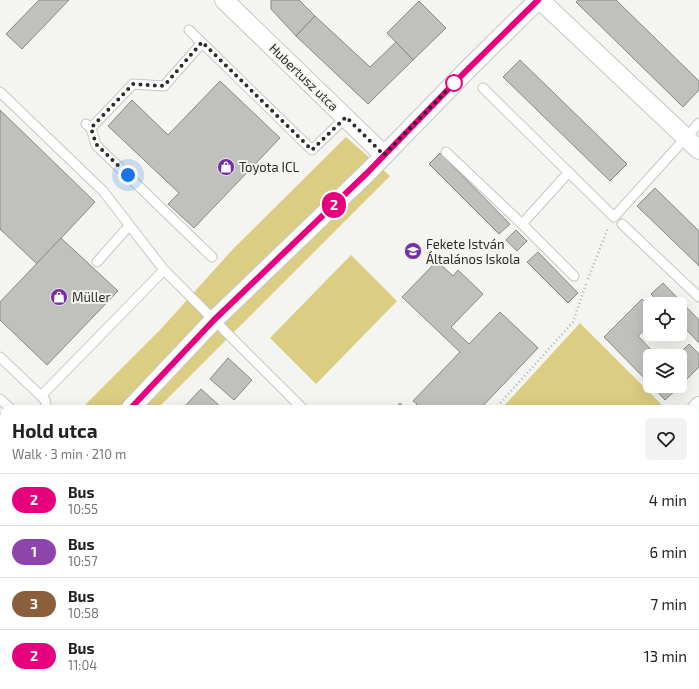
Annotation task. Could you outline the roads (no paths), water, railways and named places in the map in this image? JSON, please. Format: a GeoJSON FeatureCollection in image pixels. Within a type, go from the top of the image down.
{"type":"FeatureCollection","features":[{"type":"Feature","properties":{"kind":"street","name":"Hubertusz utca"},"geometry":{"type":"LineString","coordinates":[[224,0],[384,155]]}},
{"type":"Feature","properties":{"kind":"street"},"geometry":{"type":"LineString","coordinates":[[134,405],[214,320],[367,173],[539,0],[699,150]]}},
{"type":"Feature","properties":{"kind":"lane"},"geometry":{"type":"LineString","coordinates":[[189,30],[312,150],[346,117]]}},
{"type":"Feature","properties":{"kind":"lane"},"geometry":{"type":"LineString","coordinates":[[202,42],[164,86],[133,84],[88,126],[96,144],[212,257]]}},
{"type":"Feature","properties":{"kind":"lane"},"geometry":{"type":"LineString","coordinates":[[483,88],[614,217],[699,123]]}},
{"type":"Feature","properties":{"kind":"lane"},"geometry":{"type":"LineString","coordinates":[[0,92],[103,191],[164,270],[299,405]]}},
{"type":"Feature","properties":{"kind":"lane"},"geometry":{"type":"LineString","coordinates":[[446,152],[574,276]]}},
{"type":"Feature","properties":{"kind":"lane"},"geometry":{"type":"LineString","coordinates":[[522,224],[569,172]]}},
{"type":"Feature","properties":{"kind":"lane"},"geometry":{"type":"LineString","coordinates":[[622,224],[699,297]]}},
{"type":"Feature","properties":{"kind":"lane"},"geometry":{"type":"LineString","coordinates":[[97,262],[129,226]]}},
{"type":"Feature","properties":{"kind":"lane"},"geometry":{"type":"LineString","coordinates":[[41,396],[164,270]]}},
{"type":"Feature","properties":{"kind":"lane"},"geometry":{"type":"LineString","coordinates":[[0,357],[45,400],[46,405]]}},
{"type":"Feature","properties":{"kind":"place","name":"Toyota ICL"},"geometry":{"type":"Point","coordinates":[226,167]}},
{"type":"Feature","properties":{"kind":"place","name":"Fekete István Általános Iskola"},"geometry":{"type":"Point","coordinates":[413,251]}},
{"type":"Feature","properties":{"kind":"place","name":"Müller"},"geometry":{"type":"Point","coordinates":[59,297]}}]}
